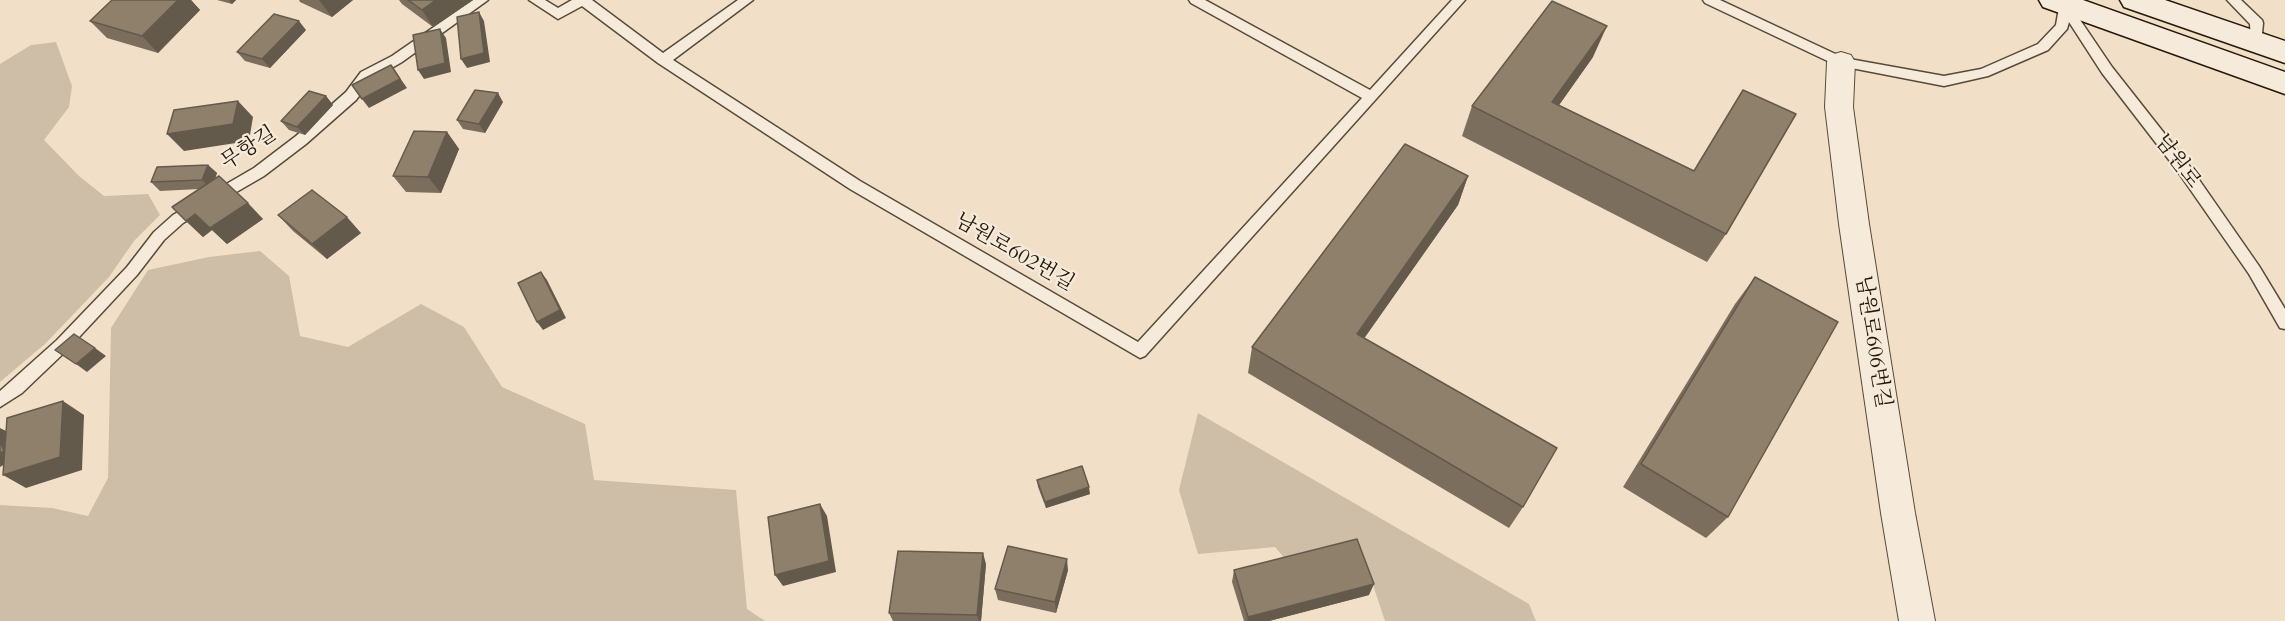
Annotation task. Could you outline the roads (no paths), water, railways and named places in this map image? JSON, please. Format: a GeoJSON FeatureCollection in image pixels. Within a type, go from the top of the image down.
{"type":"FeatureCollection","features":[{"type":"Feature","properties":{"kind":"street"},"geometry":{"type":"LineString","coordinates":[[2134,0],[2285,52]]}},
{"type":"Feature","properties":{"kind":"street"},"geometry":{"type":"LineString","coordinates":[[2060,2],[2285,83]]}},
{"type":"Feature","properties":{"kind":"street","name":"남원로606번길"},"geometry":{"type":"LineString","coordinates":[[1841,62],[1839,107],[1854,224],[1898,513],[1917,621]]}},
{"type":"Feature","properties":{"kind":"lane","name":"무항길"},"geometry":{"type":"LineString","coordinates":[[0,400],[62,345],[132,271],[159,236],[178,219],[259,172],[301,140],[351,96],[366,76],[397,59],[482,0]]}},
{"type":"Feature","properties":{"kind":"lane"},"geometry":{"type":"LineString","coordinates":[[537,0],[558,14],[582,0]]}},
{"type":"Feature","properties":{"kind":"lane","name":"남원로602번길"},"geometry":{"type":"LineString","coordinates":[[582,0],[663,60],[855,185],[1140,351],[1459,0]]}},
{"type":"Feature","properties":{"kind":"lane"},"geometry":{"type":"LineString","coordinates":[[663,60],[747,0]]}},
{"type":"Feature","properties":{"kind":"lane"},"geometry":{"type":"LineString","coordinates":[[1195,0],[1370,96]]}},
{"type":"Feature","properties":{"kind":"lane"},"geometry":{"type":"LineString","coordinates":[[1710,0],[1841,62],[1944,81],[1983,73],[2043,47],[2062,26],[2060,2]]}},
{"type":"Feature","properties":{"kind":"lane"},"geometry":{"type":"LineString","coordinates":[[2233,0],[2257,23],[2256,42]]}},
{"type":"Feature","properties":{"kind":"lane","name":"남원로"},"geometry":{"type":"LineString","coordinates":[[2060,2],[2107,70],[2181,165],[2254,270],[2285,323]]}}]}
